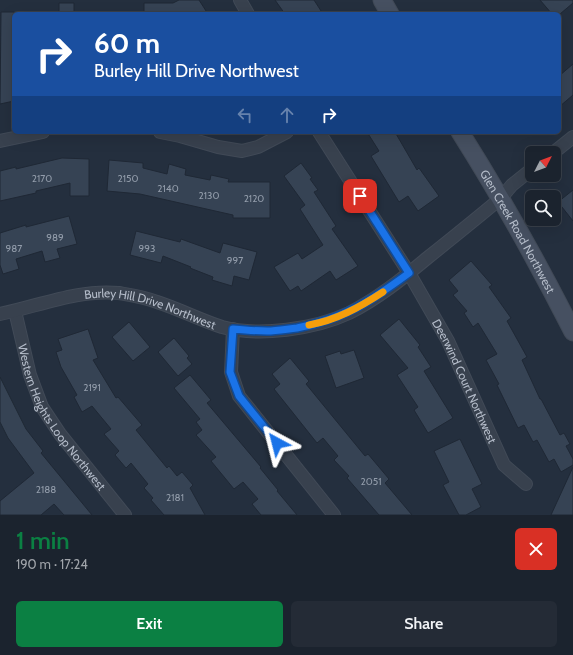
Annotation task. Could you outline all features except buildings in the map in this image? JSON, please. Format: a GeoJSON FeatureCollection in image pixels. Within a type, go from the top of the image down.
{"type":"FeatureCollection","features":[{"type":"Feature","properties":{"kind":"main road"},"geometry":{"type":"LineString","coordinates":[[382,0],[389,12]]}},
{"type":"Feature","properties":{"kind":"main road","name":"Glen Creek Road Northwest"},"geometry":{"type":"LineString","coordinates":[[461,134],[501,198],[552,290],[573,332]]}},
{"type":"Feature","properties":{"kind":"street"},"geometry":{"type":"LineString","coordinates":[[240,0],[247,12]]}},
{"type":"Feature","properties":{"kind":"street"},"geometry":{"type":"LineString","coordinates":[[0,142],[34,134]]}},
{"type":"Feature","properties":{"kind":"street"},"geometry":{"type":"LineString","coordinates":[[170,134],[218,147],[242,151],[258,147],[283,134]]}},
{"type":"Feature","properties":{"kind":"street","name":"Deerwind Court Northwest"},"geometry":{"type":"LineString","coordinates":[[320,134],[409,273],[448,341],[504,466],[526,484]]}},
{"type":"Feature","properties":{"kind":"street"},"geometry":{"type":"LineString","coordinates":[[561,147],[573,137]]}},
{"type":"Feature","properties":{"kind":"street","name":"Burley Hill Drive Northwest"},"geometry":{"type":"LineString","coordinates":[[0,314],[73,295],[117,293],[155,301],[207,322],[233,329],[268,331],[319,324],[360,307],[385,291],[501,198],[512,185],[525,175]]}},
{"type":"Feature","properties":{"kind":"street","name":"Western Heights Loop Northwest"},"geometry":{"type":"LineString","coordinates":[[15,311],[30,375],[42,407],[60,434],[125,515]]}},
{"type":"Feature","properties":{"kind":"street"},"geometry":{"type":"LineString","coordinates":[[233,329],[230,372],[239,396],[334,515]]}},
{"type":"Feature","properties":{"kind":"slow traffic"},"geometry":{"type":"LineString","coordinates":[[309,325],[319,324],[348,313],[383,292]]}},
{"type":"Feature","properties":{"kind":"route"},"geometry":{"type":"LineString","coordinates":[[277,443],[239,396],[230,372],[233,329],[268,331],[285,330],[319,324],[348,313],[365,304],[409,273],[360,196]]}}]}
